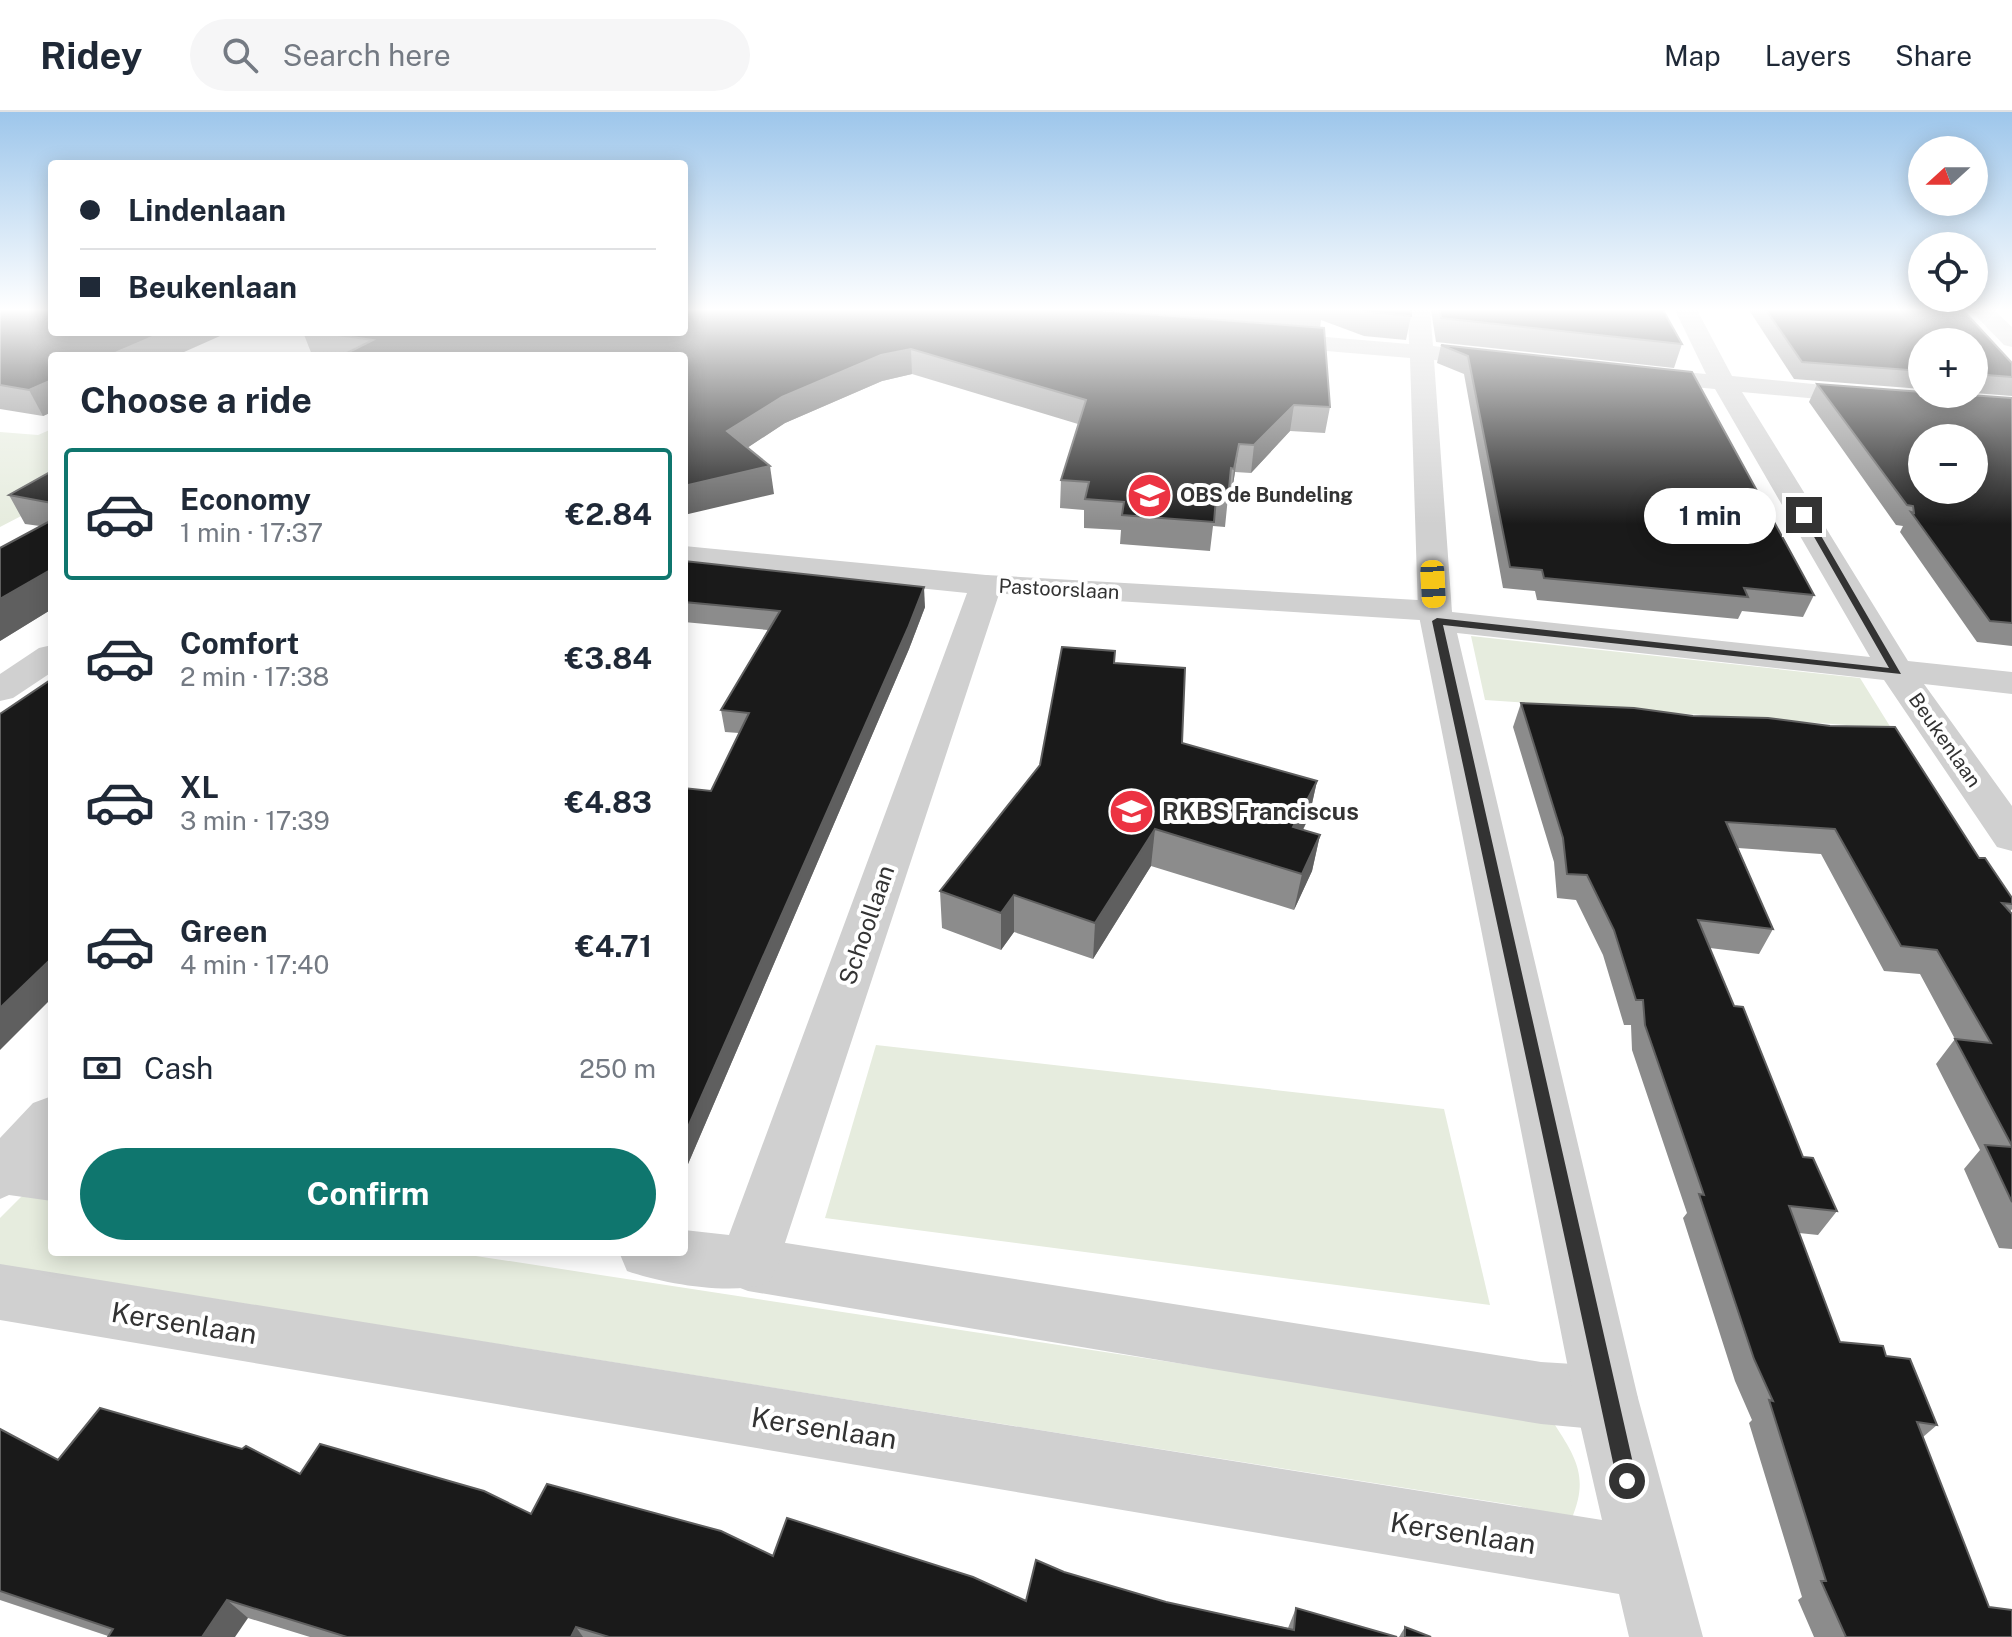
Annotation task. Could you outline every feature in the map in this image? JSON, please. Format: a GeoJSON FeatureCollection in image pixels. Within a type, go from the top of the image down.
{"type":"FeatureCollection","features":[{"type":"Feature","properties":{"kind":"street"},"geometry":{"type":"LineString","coordinates":[[1422,381],[1436,616],[1606,1398],[1666,1637]]}},
{"type":"Feature","properties":{"kind":"street"},"geometry":{"type":"LineString","coordinates":[[1693,381],[1905,398]]}},
{"type":"Feature","properties":{"kind":"street","name":"Beukenlaan"},"geometry":{"type":"LineString","coordinates":[[1725,381],[1897,672],[2012,837]]}},
{"type":"Feature","properties":{"kind":"street","name":"Pastoorslaan"},"geometry":{"type":"LineString","coordinates":[[688,555],[986,585],[1436,616],[2012,683]]}},
{"type":"Feature","properties":{"kind":"street","name":"Schoollaan"},"geometry":{"type":"LineString","coordinates":[[748,1264],[986,585]]}},
{"type":"Feature","properties":{"kind":"street"},"geometry":{"type":"LineString","coordinates":[[0,690],[48,659]]}},
{"type":"Feature","properties":{"kind":"street"},"geometry":{"type":"LineString","coordinates":[[18,1174],[48,1125]]}},
{"type":"Feature","properties":{"kind":"street"},"geometry":{"type":"LineString","coordinates":[[681,1256],[748,1264],[1541,1393],[1606,1398]]}},
{"type":"Feature","properties":{"kind":"street","name":"Kersenlaan"},"geometry":{"type":"LineString","coordinates":[[0,1292],[1647,1563]]}},
{"type":"Feature","properties":{"kind":"shaded area"},"geometry":{"type":"Polygon","coordinates":[[[48,431],[48,502],[0,527],[0,432],[38,435],[48,431]]]}},
{"type":"Feature","properties":{"kind":"shaded area"},"geometry":{"type":"Polygon","coordinates":[[[1471,636],[1860,678],[1891,728],[1485,700],[1471,636]]]}},
{"type":"Feature","properties":{"kind":"shaded area"},"geometry":{"type":"Polygon","coordinates":[[[876,1045],[1444,1109],[1490,1305],[825,1218],[876,1045]]]}},
{"type":"Feature","properties":{"kind":"shaded area"},"geometry":{"type":"Polygon","coordinates":[[[25,1193],[48,1196],[48,1256],[476,1256],[1517,1415],[1555,1425],[1578,1470],[1579,1493],[1571,1520],[1519,1506],[0,1265],[0,1218],[25,1193]]]}},
{"type":"Feature","properties":{"kind":"building"},"geometry":{"type":"Polygon","coordinates":[[[0,381],[48,381],[29,390],[0,385],[0,381]]]}},
{"type":"Feature","properties":{"kind":"building"},"geometry":{"type":"Polygon","coordinates":[[[688,381],[819,381],[782,397],[727,431],[770,466],[688,485],[688,381]]]}},
{"type":"Feature","properties":{"kind":"building"},"geometry":{"type":"Polygon","coordinates":[[[1021,381],[1328,381],[1330,407],[1294,405],[1254,445],[1239,444],[1234,469],[1231,468],[1228,498],[1216,498],[1214,522],[1122,515],[1124,502],[1085,499],[1089,482],[1061,480],[1086,400],[1021,381]]]}},
{"type":"Feature","properties":{"kind":"building"},"geometry":{"type":"Polygon","coordinates":[[[1473,381],[1697,381],[1814,595],[1744,588],[1748,597],[1544,578],[1542,570],[1510,567],[1473,381]]]}},
{"type":"Feature","properties":{"kind":"building"},"geometry":{"type":"Polygon","coordinates":[[[1817,384],[1908,391],[1908,408],[1988,408],[1988,396],[2012,398],[2012,623],[1990,621],[1911,512],[1914,513],[1913,506],[1907,505],[1817,384]]]}},
{"type":"Feature","properties":{"kind":"building"},"geometry":{"type":"Polygon","coordinates":[[[48,473],[48,502],[9,495],[48,473]]]}},
{"type":"Feature","properties":{"kind":"building"},"geometry":{"type":"Polygon","coordinates":[[[48,522],[48,571],[0,599],[0,548],[48,522]]]}},
{"type":"Feature","properties":{"kind":"building"},"geometry":{"type":"Polygon","coordinates":[[[688,561],[924,587],[688,1127],[688,788],[711,791],[749,713],[721,710],[780,611],[688,602],[688,561]]]}},
{"type":"Feature","properties":{"kind":"building"},"geometry":{"type":"Polygon","coordinates":[[[1062,647],[1115,651],[1114,663],[1185,668],[1182,743],[1317,781],[1293,827],[1320,835],[1302,874],[1155,829],[1095,923],[1014,895],[1001,913],[940,891],[1040,765],[1062,647]]]}},
{"type":"Feature","properties":{"kind":"building"},"geometry":{"type":"Polygon","coordinates":[[[48,682],[48,962],[0,1008],[0,714],[48,682]]]}},
{"type":"Feature","properties":{"kind":"building"},"geometry":{"type":"Polygon","coordinates":[[[1521,703],[1634,708],[1693,716],[1768,718],[1830,726],[1895,727],[1979,858],[1985,858],[2012,898],[2012,904],[2002,903],[2012,914],[2012,1146],[1955,1039],[1991,1043],[1937,950],[1901,946],[1835,829],[1726,822],[1773,929],[1698,920],[1734,1006],[1743,1007],[1803,1157],[1813,1158],[1837,1211],[1789,1206],[1840,1342],[1883,1346],[1886,1356],[1910,1359],[1937,1425],[1917,1422],[1989,1607],[2012,1610],[2012,1637],[1846,1637],[1821,1581],[1826,1581],[1769,1400],[1773,1401],[1754,1359],[1699,1194],[1704,1195],[1645,1025],[1643,1000],[1636,1000],[1614,930],[1587,875],[1567,874],[1563,838],[1521,703]]]}},
{"type":"Feature","properties":{"kind":"building"},"geometry":{"type":"Polygon","coordinates":[[[1985,1145],[2012,1147],[2012,1202],[1985,1145]]]}},
{"type":"Feature","properties":{"kind":"building"},"geometry":{"type":"Polygon","coordinates":[[[100,1408],[242,1449],[246,1446],[300,1474],[320,1444],[484,1491],[531,1514],[547,1484],[721,1531],[773,1556],[787,1518],[973,1577],[1026,1601],[1036,1560],[1064,1572],[1166,1602],[1294,1630],[1296,1608],[1397,1637],[609,1637],[576,1627],[571,1637],[347,1637],[227,1600],[202,1637],[108,1637],[113,1629],[0,1591],[0,1429],[58,1460],[100,1408]]]}},
{"type":"Feature","properties":{"kind":"building"},"geometry":{"type":"Polygon","coordinates":[[[1405,1627],[1431,1637],[1405,1637],[1405,1627]]]}},
{"type":"Feature","properties":{"kind":"place","name":"OBS de Bundeling"},"geometry":{"type":"Point","coordinates":[1149,495]}},
{"type":"Feature","properties":{"kind":"place","name":"RKBS Franciscus"},"geometry":{"type":"Point","coordinates":[1131,812]}},
{"type":"Feature","properties":{"kind":"route"},"geometry":{"type":"LineString","coordinates":[[1627,1481],[1606,1398],[1532,1046],[1437,621],[1897,672],[1804,515]]}}]}
